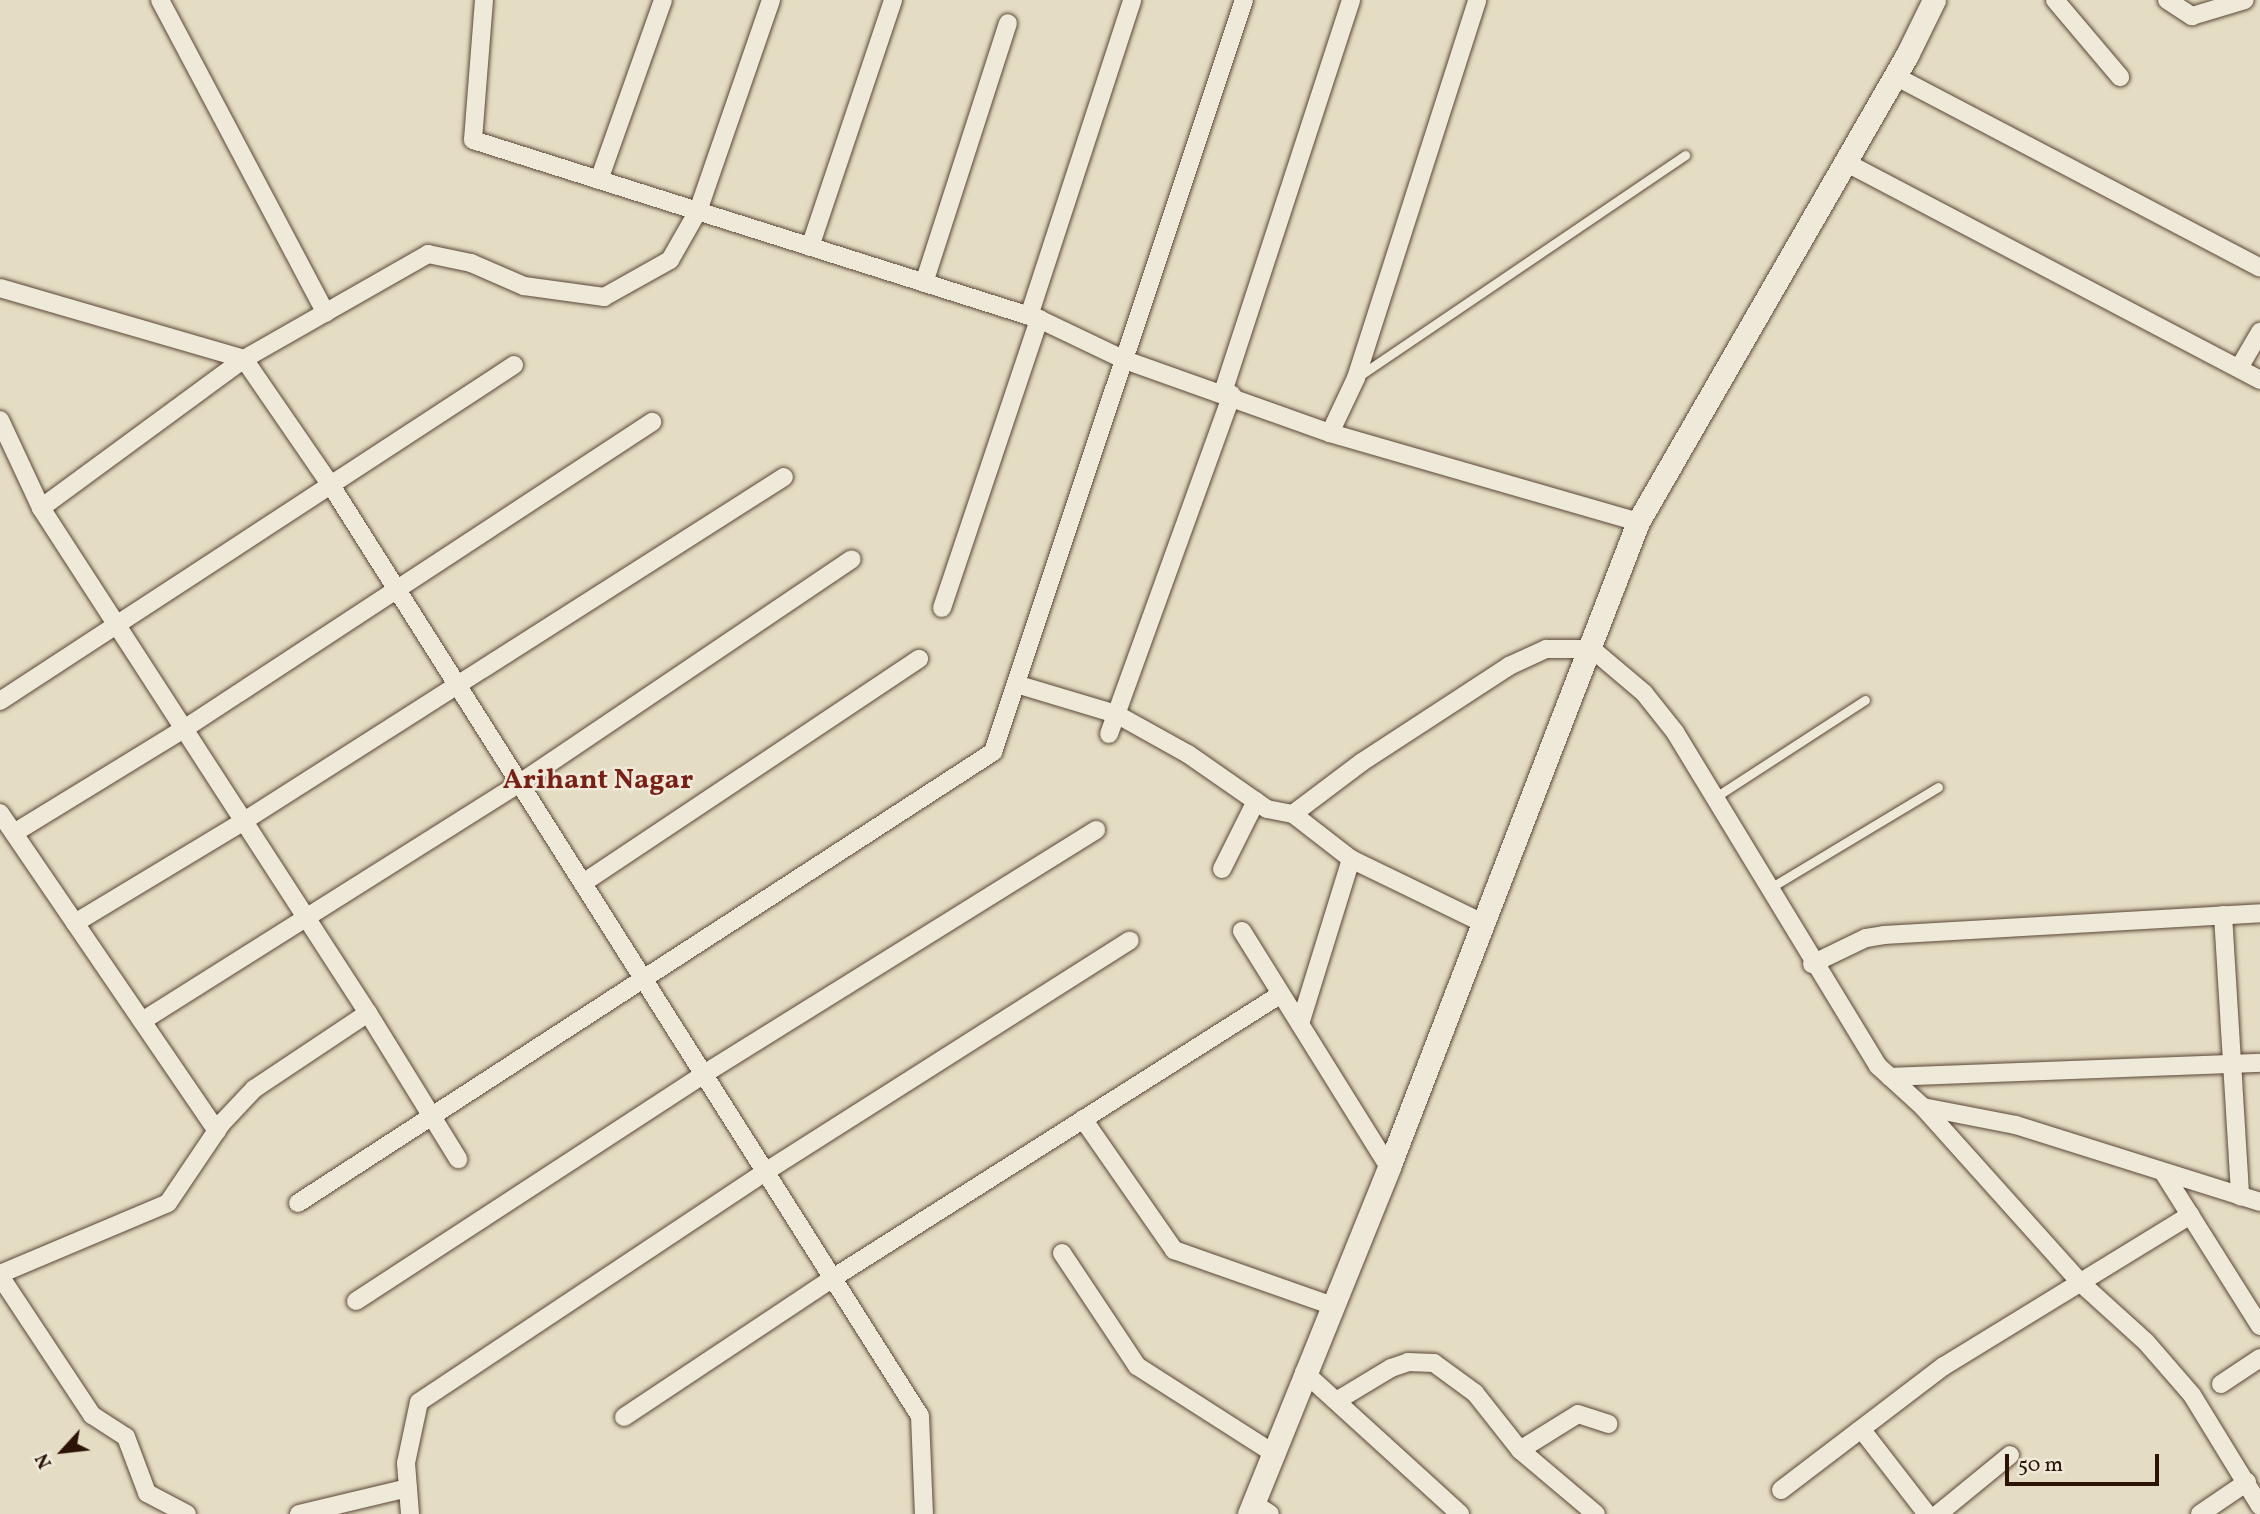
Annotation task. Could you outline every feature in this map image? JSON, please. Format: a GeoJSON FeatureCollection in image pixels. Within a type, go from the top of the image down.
{"type":"FeatureCollection","features":[{"type":"Feature","properties":{"kind":"street"},"geometry":{"type":"LineString","coordinates":[[160,0],[326,313]]}},
{"type":"Feature","properties":{"kind":"street"},"geometry":{"type":"LineString","coordinates":[[484,0],[473,140],[1034,317],[1125,360],[1227,393],[1330,433],[1638,522]]}},
{"type":"Feature","properties":{"kind":"street"},"geometry":{"type":"LineString","coordinates":[[599,180],[663,0]]}},
{"type":"Feature","properties":{"kind":"street"},"geometry":{"type":"LineString","coordinates":[[41,509],[244,359],[428,254],[471,263],[524,286],[604,297],[670,260],[698,211],[772,0]]}},
{"type":"Feature","properties":{"kind":"street"},"geometry":{"type":"LineString","coordinates":[[810,247],[893,0]]}},
{"type":"Feature","properties":{"kind":"street"},"geometry":{"type":"LineString","coordinates":[[942,608],[1132,0]]}},
{"type":"Feature","properties":{"kind":"street"},"geometry":{"type":"LineString","coordinates":[[298,1203],[993,751],[1244,0]]}},
{"type":"Feature","properties":{"kind":"street"},"geometry":{"type":"LineString","coordinates":[[1109,734],[1227,393],[1351,0]]}},
{"type":"Feature","properties":{"kind":"street"},"geometry":{"type":"LineString","coordinates":[[1330,433],[1356,378],[1477,0]]}},
{"type":"Feature","properties":{"kind":"street"},"geometry":{"type":"LineString","coordinates":[[1257,1510],[1304,1372],[1389,1167],[1592,649],[1638,522],[1895,76],[1934,0]]}},
{"type":"Feature","properties":{"kind":"street"},"geometry":{"type":"LineString","coordinates":[[2055,0],[2120,77]]}},
{"type":"Feature","properties":{"kind":"street"},"geometry":{"type":"LineString","coordinates":[[2166,0],[2192,16],[2245,0]]}},
{"type":"Feature","properties":{"kind":"street"},"geometry":{"type":"LineString","coordinates":[[924,283],[1008,23]]}},
{"type":"Feature","properties":{"kind":"street"},"geometry":{"type":"LineString","coordinates":[[1895,76],[2260,268]]}},
{"type":"Feature","properties":{"kind":"street"},"geometry":{"type":"LineString","coordinates":[[1845,162],[2260,380]]}},
{"type":"Feature","properties":{"kind":"street"},"geometry":{"type":"LineString","coordinates":[[0,288],[244,359],[332,487],[920,1416],[924,1514]]}},
{"type":"Feature","properties":{"kind":"street"},"geometry":{"type":"LineString","coordinates":[[2239,368],[2260,332]]}},
{"type":"Feature","properties":{"kind":"street"},"geometry":{"type":"LineString","coordinates":[[0,701],[332,487],[514,365]]}},
{"type":"Feature","properties":{"kind":"street"},"geometry":{"type":"LineString","coordinates":[[0,421],[41,509],[368,1013],[458,1159]]}},
{"type":"Feature","properties":{"kind":"street"},"geometry":{"type":"LineString","coordinates":[[14,833],[184,729],[652,422]]}},
{"type":"Feature","properties":{"kind":"street"},"geometry":{"type":"LineString","coordinates":[[75,923],[244,821],[784,477]]}},
{"type":"Feature","properties":{"kind":"street"},"geometry":{"type":"LineString","coordinates":[[142,1021],[520,783],[852,559]]}},
{"type":"Feature","properties":{"kind":"street"},"geometry":{"type":"LineString","coordinates":[[1293,814],[1362,762],[1509,666],[1546,649],[1592,649],[1644,693],[1675,732],[1864,1048],[1890,1077],[1923,1107],[2082,1284],[2146,1342],[2192,1395],[2260,1506]]}},
{"type":"Feature","properties":{"kind":"street"},"geometry":{"type":"LineString","coordinates":[[583,883],[919,659]]}},
{"type":"Feature","properties":{"kind":"street"},"geometry":{"type":"LineString","coordinates":[[1016,684],[1116,715],[1188,754],[1267,809],[1293,814],[1351,859],[1483,923]]}},
{"type":"Feature","properties":{"kind":"street"},"geometry":{"type":"LineString","coordinates":[[1222,869],[1256,801]]}},
{"type":"Feature","properties":{"kind":"street"},"geometry":{"type":"LineString","coordinates":[[0,813],[217,1131]]}},
{"type":"Feature","properties":{"kind":"street"},"geometry":{"type":"LineString","coordinates":[[356,1301],[704,1074],[1096,830]]}},
{"type":"Feature","properties":{"kind":"street"},"geometry":{"type":"LineString","coordinates":[[1300,1024],[1351,859]]}},
{"type":"Feature","properties":{"kind":"street"},"geometry":{"type":"LineString","coordinates":[[1812,964],[1866,938],[1884,934],[2260,913]]}},
{"type":"Feature","properties":{"kind":"street"},"geometry":{"type":"LineString","coordinates":[[2223,915],[2240,1196]]}},
{"type":"Feature","properties":{"kind":"street"},"geometry":{"type":"LineString","coordinates":[[1242,931],[1389,1167]]}},
{"type":"Feature","properties":{"kind":"street"},"geometry":{"type":"LineString","coordinates":[[410,1514],[406,1463],[419,1402],[765,1172],[1130,940]]}},
{"type":"Feature","properties":{"kind":"street"},"geometry":{"type":"LineString","coordinates":[[624,1417],[833,1278],[1281,994]]}},
{"type":"Feature","properties":{"kind":"street"},"geometry":{"type":"LineString","coordinates":[[187,1514],[147,1493],[126,1437],[92,1415],[0,1275],[168,1203],[217,1131],[254,1089],[368,1013]]}},
{"type":"Feature","properties":{"kind":"street"},"geometry":{"type":"LineString","coordinates":[[1890,1077],[2260,1063]]}},
{"type":"Feature","properties":{"kind":"street"},"geometry":{"type":"LineString","coordinates":[[1923,1107],[2016,1125],[2260,1202]]}},
{"type":"Feature","properties":{"kind":"street"},"geometry":{"type":"LineString","coordinates":[[1083,1119],[1174,1250],[1333,1306]]}},
{"type":"Feature","properties":{"kind":"street"},"geometry":{"type":"LineString","coordinates":[[2163,1172],[2260,1326]]}},
{"type":"Feature","properties":{"kind":"street"},"geometry":{"type":"LineString","coordinates":[[1781,1490],[1944,1366],[2082,1284],[2190,1215]]}},
{"type":"Feature","properties":{"kind":"street"},"geometry":{"type":"LineString","coordinates":[[1062,1253],[1137,1366],[1276,1455]]}},
{"type":"Feature","properties":{"kind":"street"},"geometry":{"type":"LineString","coordinates":[[2221,1384],[2260,1358]]}},
{"type":"Feature","properties":{"kind":"street"},"geometry":{"type":"LineString","coordinates":[[1338,1400],[1391,1368],[1408,1362],[1434,1363],[1475,1393],[1520,1450],[1596,1514]]}},
{"type":"Feature","properties":{"kind":"street"},"geometry":{"type":"LineString","coordinates":[[1304,1372],[1338,1400],[1460,1514]]}},
{"type":"Feature","properties":{"kind":"street"},"geometry":{"type":"LineString","coordinates":[[1520,1450],[1578,1414],[1608,1423]]}},
{"type":"Feature","properties":{"kind":"street"},"geometry":{"type":"LineString","coordinates":[[1862,1430],[1927,1514]]}},
{"type":"Feature","properties":{"kind":"street"},"geometry":{"type":"LineString","coordinates":[[1938,1514],[2010,1455]]}},
{"type":"Feature","properties":{"kind":"street"},"geometry":{"type":"LineString","coordinates":[[2200,1514],[2247,1482]]}},
{"type":"Feature","properties":{"kind":"street"},"geometry":{"type":"LineString","coordinates":[[299,1514],[408,1488]]}},
{"type":"Feature","properties":{"kind":"lane"},"geometry":{"type":"LineString","coordinates":[[1356,378],[1685,155]]}},
{"type":"Feature","properties":{"kind":"lane"},"geometry":{"type":"LineString","coordinates":[[1714,798],[1866,700]]}},
{"type":"Feature","properties":{"kind":"lane"},"geometry":{"type":"LineString","coordinates":[[1768,889],[1938,787]]}},
{"type":"Feature","properties":{"kind":"district","name":"Arihant Nagar"},"geometry":{"type":"Point","coordinates":[598,781]}}]}
